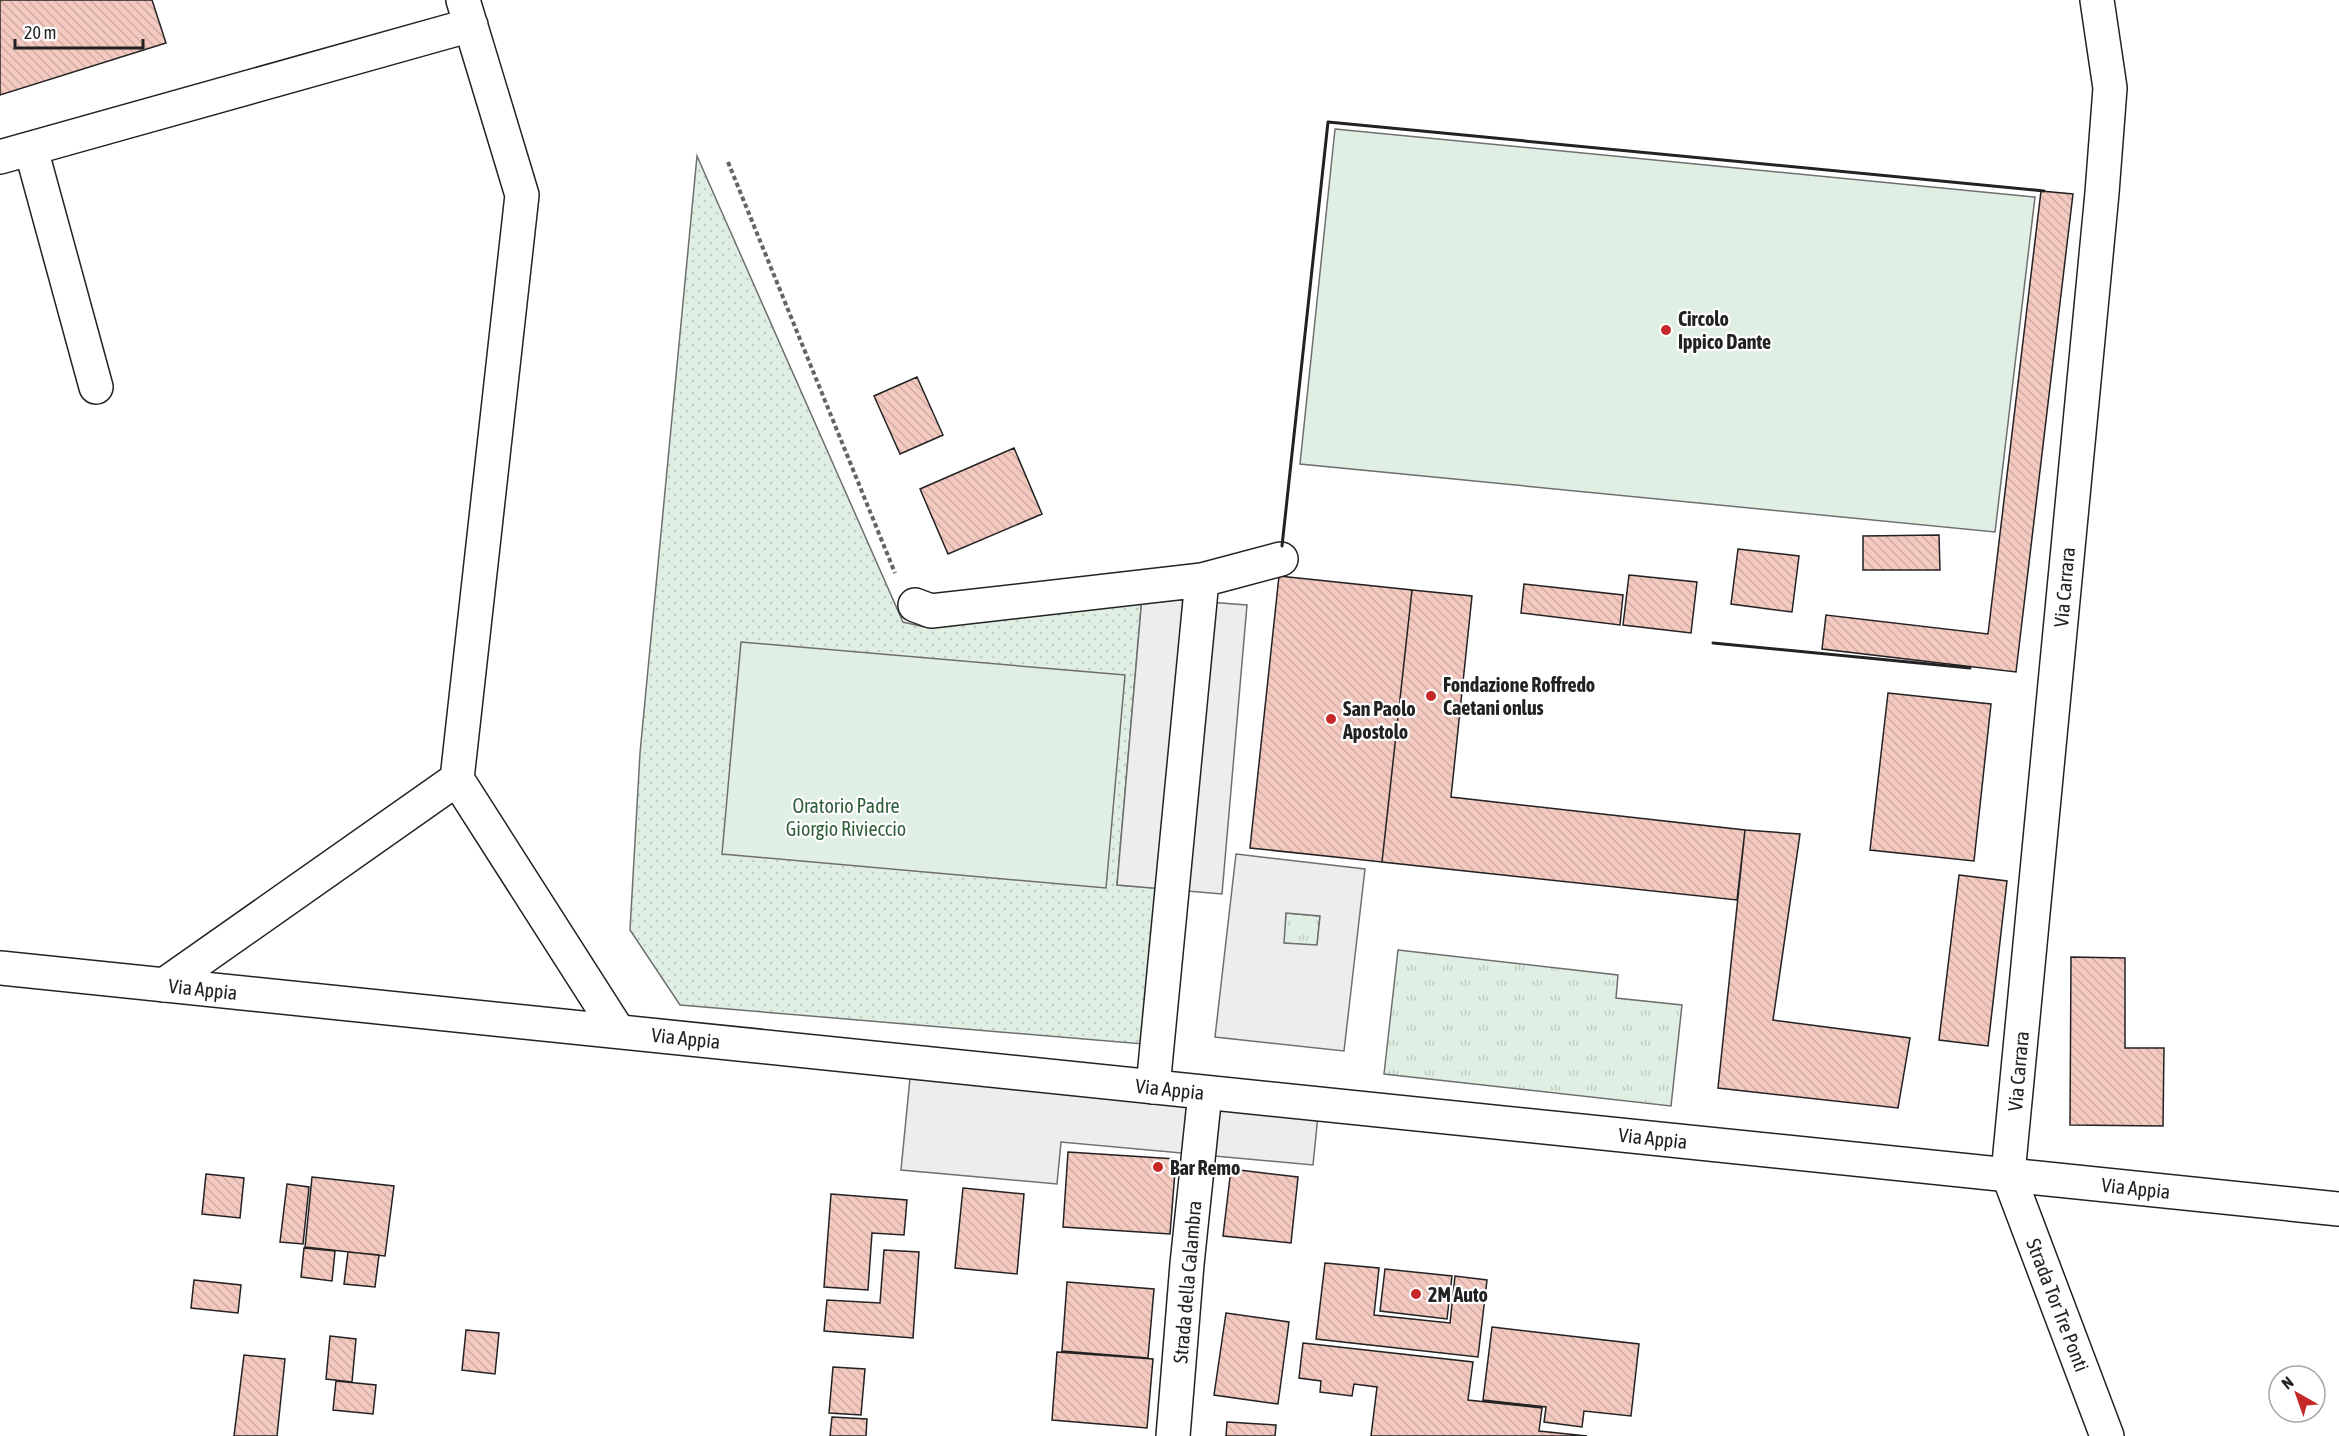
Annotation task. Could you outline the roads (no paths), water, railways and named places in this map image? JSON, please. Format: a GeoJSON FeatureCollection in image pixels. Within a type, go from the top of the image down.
{"type":"FeatureCollection","features":[{"type":"Feature","properties":{"kind":"street","name":"Via Carrara"},"geometry":{"type":"LineString","coordinates":[[2008,1174],[2101,204],[2110,88],[2097,0]]}},
{"type":"Feature","properties":{"kind":"street"},"geometry":{"type":"LineString","coordinates":[[0,157],[467,12],[522,195],[457,779],[618,1031]]}},
{"type":"Feature","properties":{"kind":"street"},"geometry":{"type":"LineString","coordinates":[[32,148],[96,387]]}},
{"type":"Feature","properties":{"kind":"street"},"geometry":{"type":"LineString","coordinates":[[915,605],[931,611],[1202,580],[1281,559]]}},
{"type":"Feature","properties":{"kind":"street"},"geometry":{"type":"LineString","coordinates":[[1153,1087],[1202,580]]}},
{"type":"Feature","properties":{"kind":"street"},"geometry":{"type":"LineString","coordinates":[[164,985],[457,779]]}},
{"type":"Feature","properties":{"kind":"street","name":"Via Appia"},"geometry":{"type":"LineString","coordinates":[[0,968],[2339,1209]]}},
{"type":"Feature","properties":{"kind":"street","name":"Strada della Calambra"},"geometry":{"type":"LineString","coordinates":[[1173,1436],[1187,1264],[1205,1093]]}},
{"type":"Feature","properties":{"kind":"street","name":"Strada Tor Tre Ponti"},"geometry":{"type":"LineString","coordinates":[[2008,1174],[2107,1436]]}},
{"type":"Feature","properties":{"kind":"place","name":"Circolo Ippico Dante"},"geometry":{"type":"Point","coordinates":[1666,330]}},
{"type":"Feature","properties":{"kind":"place","name":"Fondazione Roffredo Caetani onlus"},"geometry":{"type":"Point","coordinates":[1431,696]}},
{"type":"Feature","properties":{"kind":"place","name":"San Paolo Apostolo"},"geometry":{"type":"Point","coordinates":[1331,719]}},
{"type":"Feature","properties":{"kind":"place","name":"Bar Remo"},"geometry":{"type":"Point","coordinates":[1158,1167]}},
{"type":"Feature","properties":{"kind":"place","name":"2M Auto"},"geometry":{"type":"Point","coordinates":[1416,1294]}},
{"type":"Feature","properties":{"kind":"park label","name":"Oratorio Padre Giorgio Rivieccio"},"geometry":{"type":"Point","coordinates":[846,816]}}]}
